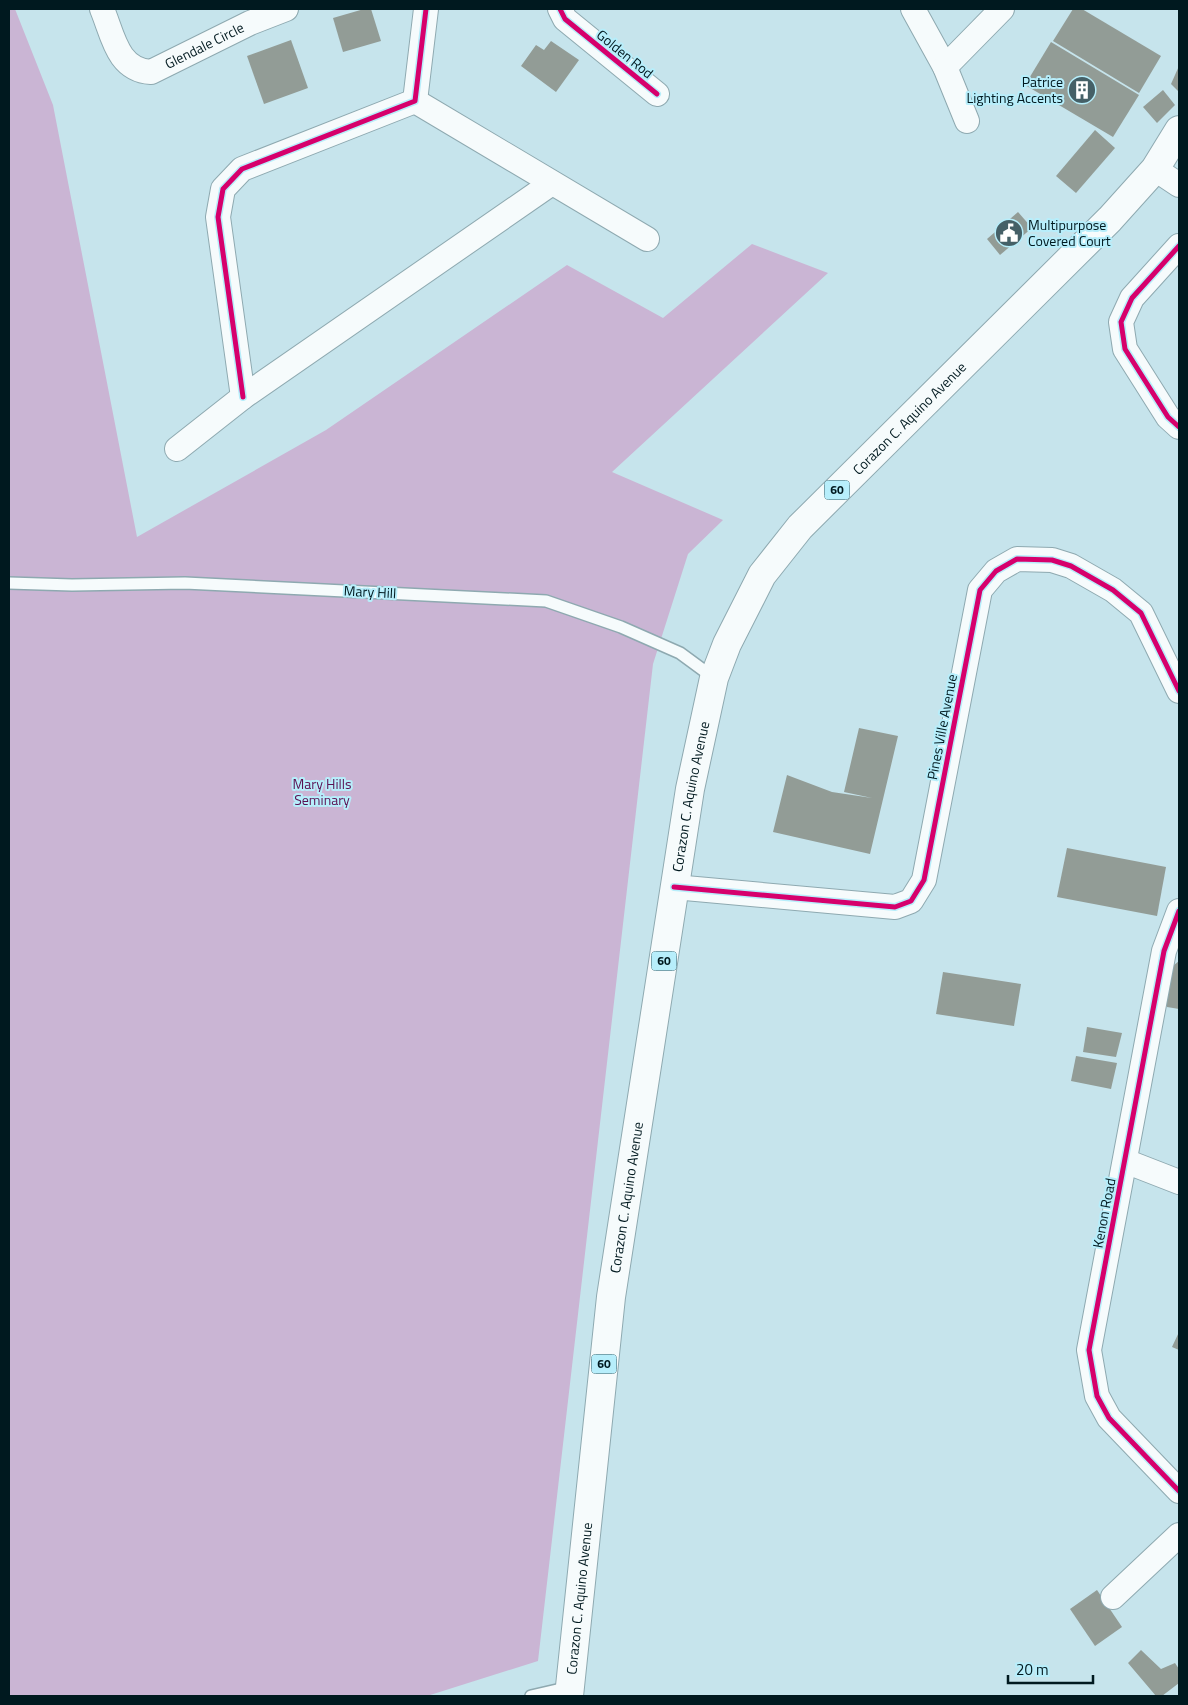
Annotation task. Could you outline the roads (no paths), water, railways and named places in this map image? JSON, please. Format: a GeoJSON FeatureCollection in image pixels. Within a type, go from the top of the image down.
{"type":"FeatureCollection","features":[{"type":"Feature","properties":{"kind":"main road","name":"Corazon C. Aquino Avenue"},"geometry":{"type":"LineString","coordinates":[[570,1691],[612,1297],[690,790],[714,678],[727,644],[762,575],[800,527],[1046,284],[1155,169],[1179,130]]}},
{"type":"Feature","properties":{"kind":"street","name":"Glendale Circle"},"geometry":{"type":"LineString","coordinates":[[102,9],[124,62],[137,71],[151,72],[247,16],[286,9]]}},
{"type":"Feature","properties":{"kind":"street"},"geometry":{"type":"LineString","coordinates":[[414,100],[426,9]]}},
{"type":"Feature","properties":{"kind":"street","name":"Golden Rod"},"geometry":{"type":"LineString","coordinates":[[560,9],[565,19],[657,94]]}},
{"type":"Feature","properties":{"kind":"street"},"geometry":{"type":"LineString","coordinates":[[912,9],[945,67],[966,121]]}},
{"type":"Feature","properties":{"kind":"street"},"geometry":{"type":"LineString","coordinates":[[945,67],[1002,9]]}},
{"type":"Feature","properties":{"kind":"street"},"geometry":{"type":"LineString","coordinates":[[414,100],[647,239]]}},
{"type":"Feature","properties":{"kind":"street"},"geometry":{"type":"LineString","coordinates":[[243,397],[218,217],[223,189],[242,169],[414,100]]}},
{"type":"Feature","properties":{"kind":"street"},"geometry":{"type":"LineString","coordinates":[[1155,169],[1179,184]]}},
{"type":"Feature","properties":{"kind":"street"},"geometry":{"type":"LineString","coordinates":[[177,449],[243,397],[552,183]]}},
{"type":"Feature","properties":{"kind":"street"},"geometry":{"type":"LineString","coordinates":[[1179,246],[1132,298],[1121,322],[1125,349],[1168,417],[1179,427]]}},
{"type":"Feature","properties":{"kind":"street","name":"Pines Ville Avenue"},"geometry":{"type":"LineString","coordinates":[[674,887],[895,907],[911,901],[924,880],[980,590],[996,571],[1016,559],[1052,560],[1071,566],[1113,590],[1141,613],[1179,691]]}},
{"type":"Feature","properties":{"kind":"street","name":"Kenon Road"},"geometry":{"type":"LineString","coordinates":[[1179,911],[1164,951],[1089,1350],[1097,1396],[1109,1418],[1179,1491]]}},
{"type":"Feature","properties":{"kind":"street"},"geometry":{"type":"LineString","coordinates":[[1125,1161],[1179,1182]]}},
{"type":"Feature","properties":{"kind":"street"},"geometry":{"type":"LineString","coordinates":[[1113,1596],[1179,1535]]}},
{"type":"Feature","properties":{"kind":"lane","name":"Mary Hill"},"geometry":{"type":"LineString","coordinates":[[9,583],[72,585],[185,583],[546,601],[621,627],[680,653],[714,678]]}},
{"type":"Feature","properties":{"kind":"lane"},"geometry":{"type":"LineString","coordinates":[[530,1696],[570,1691]]}},
{"type":"Feature","properties":{"kind":"place","name":"Patrice Lighting Accents"},"geometry":{"type":"Point","coordinates":[1082,90]}},
{"type":"Feature","properties":{"kind":"place","name":"Multipurpose Covered Court"},"geometry":{"type":"Point","coordinates":[1009,233]}},
{"type":"Feature","properties":{"kind":"park label","name":"Mary Hills Seminary"},"geometry":{"type":"Point","coordinates":[322,792]}}]}
